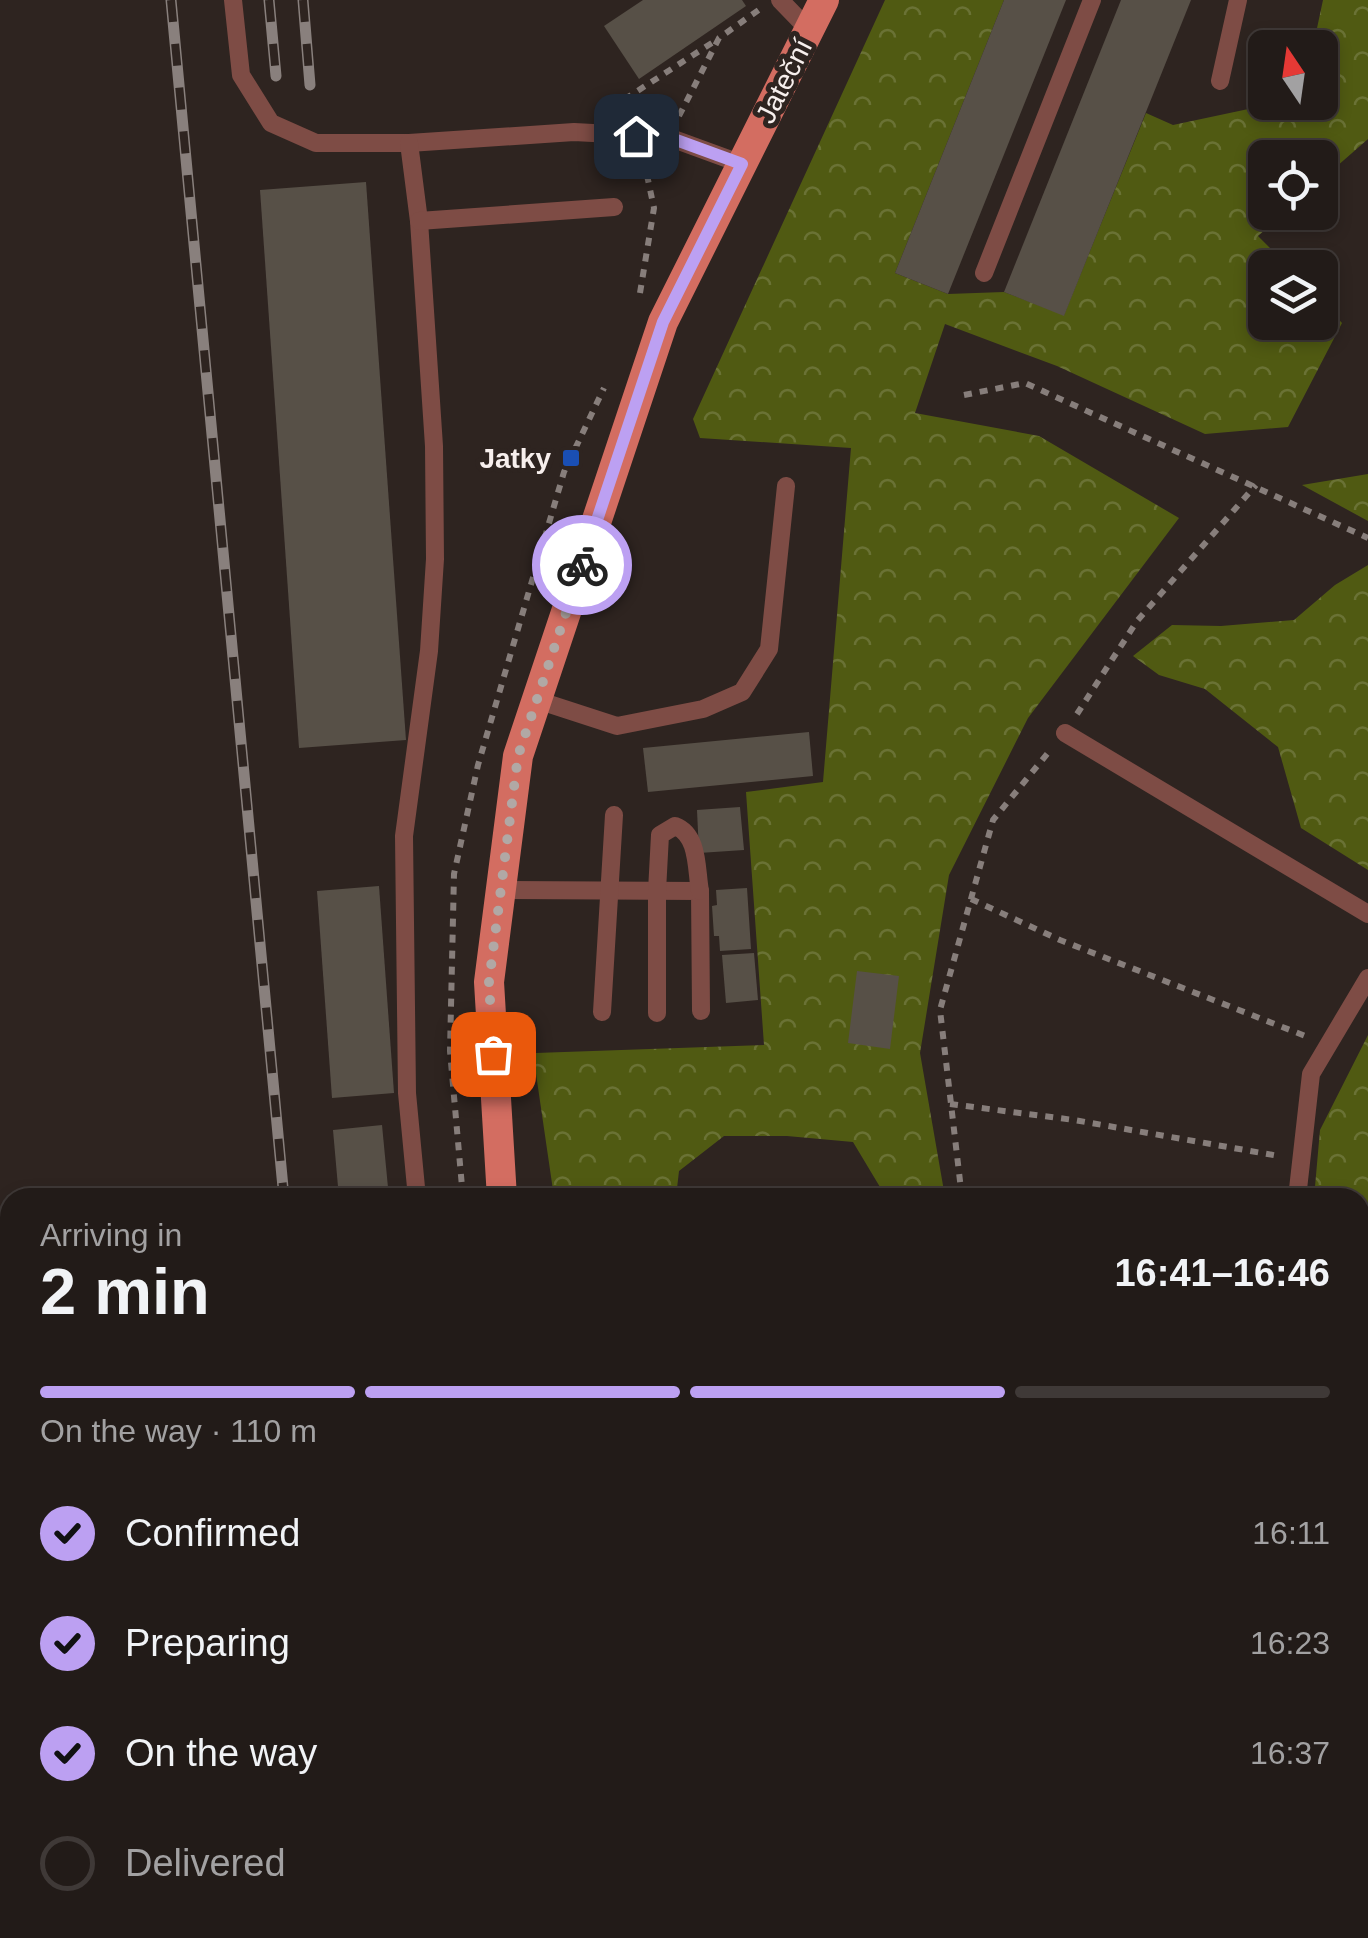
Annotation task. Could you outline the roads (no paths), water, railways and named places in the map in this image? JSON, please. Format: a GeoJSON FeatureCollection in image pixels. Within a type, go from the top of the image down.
{"type":"FeatureCollection","features":[{"type":"Feature","properties":{"kind":"main road","name":"Jateční"},"geometry":{"type":"LineString","coordinates":[[501,1188],[489,982],[518,756],[663,322],[824,0]]}},
{"type":"Feature","properties":{"kind":"lane"},"geometry":{"type":"LineString","coordinates":[[233,0],[241,75],[271,124],[316,143],[410,143],[574,132],[668,137],[742,164]]}},
{"type":"Feature","properties":{"kind":"lane"},"geometry":{"type":"LineString","coordinates":[[780,0],[809,30]]}},
{"type":"Feature","properties":{"kind":"lane"},"geometry":{"type":"LineString","coordinates":[[984,273],[1092,0]]}},
{"type":"Feature","properties":{"kind":"lane"},"geometry":{"type":"LineString","coordinates":[[1220,81],[1238,0]]}},
{"type":"Feature","properties":{"kind":"lane"},"geometry":{"type":"LineString","coordinates":[[410,143],[434,446],[435,559],[429,651],[404,836],[406,1093],[416,1188]]}},
{"type":"Feature","properties":{"kind":"lane"},"geometry":{"type":"LineString","coordinates":[[419,221],[614,207]]}},
{"type":"Feature","properties":{"kind":"lane"},"geometry":{"type":"LineString","coordinates":[[537,700],[617,726],[703,709],[742,692],[769,649],[786,486]]}},
{"type":"Feature","properties":{"kind":"lane"},"geometry":{"type":"LineString","coordinates":[[1065,732],[1368,914]]}},
{"type":"Feature","properties":{"kind":"lane"},"geometry":{"type":"LineString","coordinates":[[602,1012],[614,815]]}},
{"type":"Feature","properties":{"kind":"lane"},"geometry":{"type":"LineString","coordinates":[[657,1014],[656,891],[660,835],[675,826],[692,838],[700,891],[701,1012]]}},
{"type":"Feature","properties":{"kind":"lane"},"geometry":{"type":"LineString","coordinates":[[501,890],[700,891]]}},
{"type":"Feature","properties":{"kind":"lane"},"geometry":{"type":"LineString","coordinates":[[1299,1188],[1311,1074],[1368,978]]}},
{"type":"Feature","properties":{"kind":"railway"},"geometry":{"type":"LineString","coordinates":[[171,0],[283,1188]]}},
{"type":"Feature","properties":{"kind":"railway"},"geometry":{"type":"LineString","coordinates":[[269,0],[276,76]]}},
{"type":"Feature","properties":{"kind":"railway"},"geometry":{"type":"LineString","coordinates":[[303,0],[310,85]]}},
{"type":"Feature","properties":{"kind":"place","name":"Jatky"},"geometry":{"type":"Point","coordinates":[571,458]}}]}
